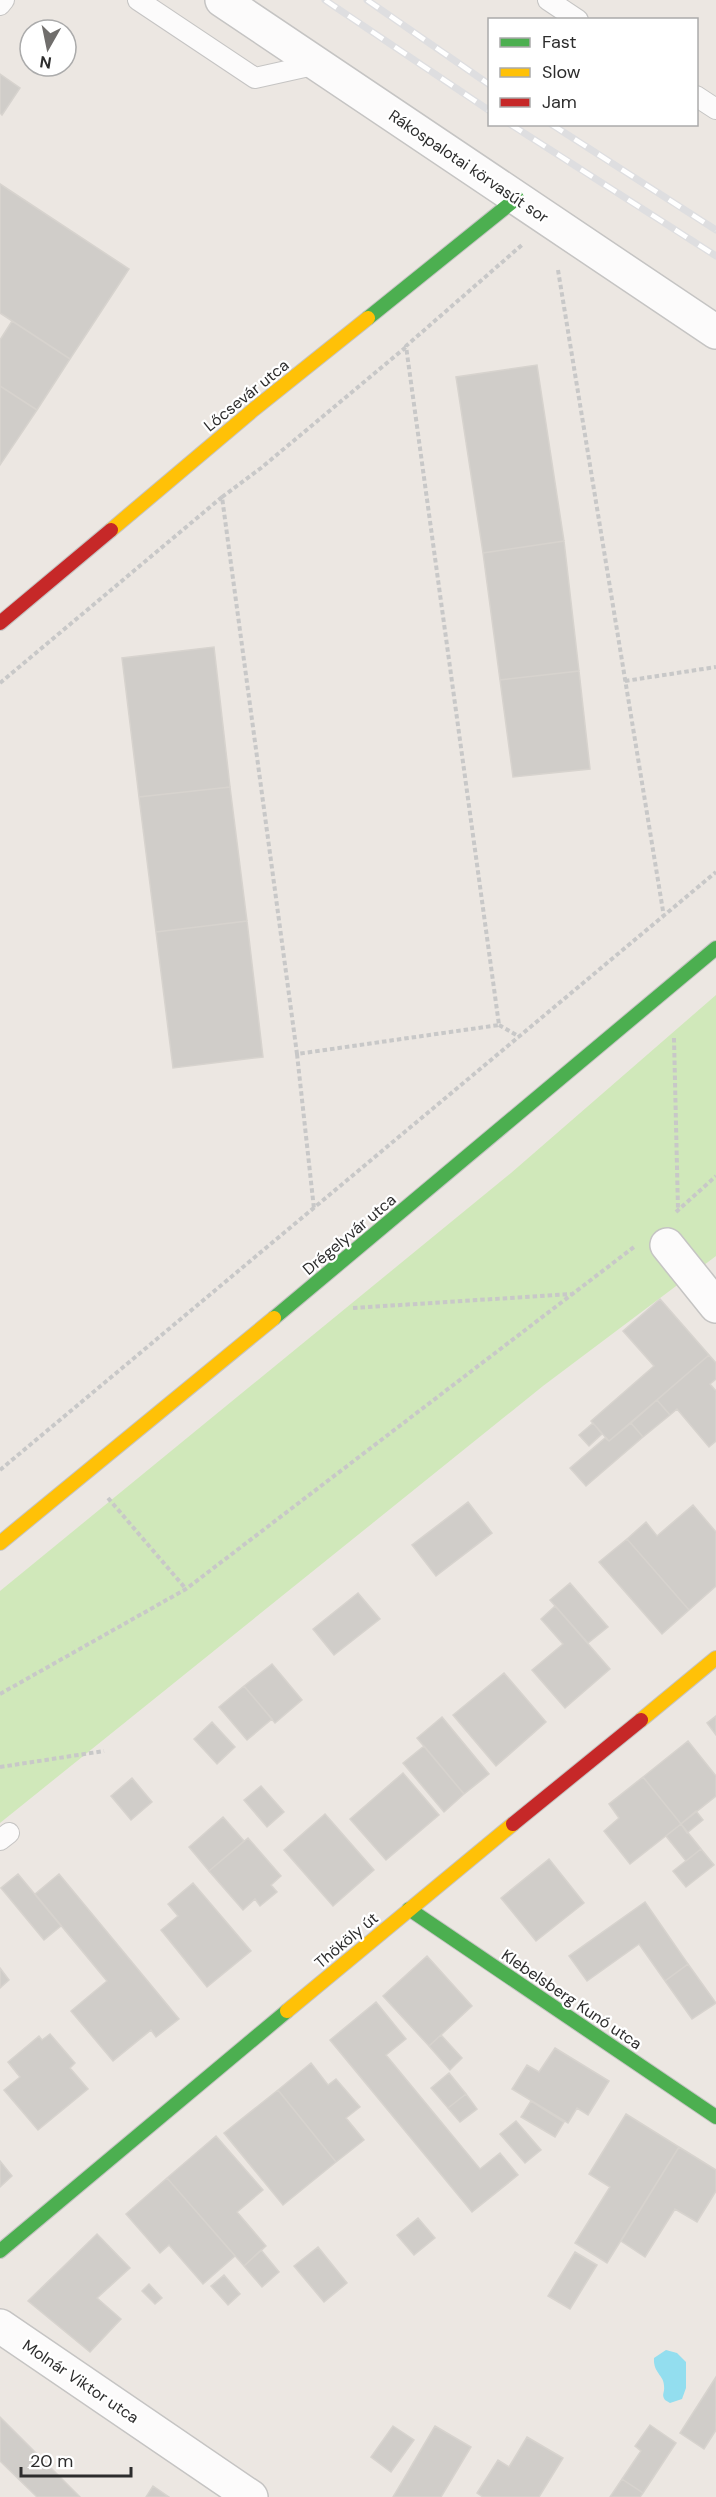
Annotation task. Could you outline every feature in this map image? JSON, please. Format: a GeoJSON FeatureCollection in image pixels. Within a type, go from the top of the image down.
{"type":"FeatureCollection","features":[{"type":"Feature","properties":{"kind":"street","name":"Rákospalotai körvasút sor"},"geometry":{"type":"LineString","coordinates":[[222,0],[716,332]]}},
{"type":"Feature","properties":{"kind":"street","name":"Lőcsevár utca"},"geometry":{"type":"LineString","coordinates":[[0,623],[253,410],[518,198]]}},
{"type":"Feature","properties":{"kind":"street","name":"Drégelyvár utca"},"geometry":{"type":"LineString","coordinates":[[0,1543],[716,948]]}},
{"type":"Feature","properties":{"kind":"street"},"geometry":{"type":"LineString","coordinates":[[659,1235],[716,1306]]}},
{"type":"Feature","properties":{"kind":"street","name":"Thököly út"},"geometry":{"type":"LineString","coordinates":[[0,2251],[409,1909],[716,1658]]}},
{"type":"Feature","properties":{"kind":"street","name":"Klebelsberg Kunó utca"},"geometry":{"type":"LineString","coordinates":[[409,1909],[716,2117]]}},
{"type":"Feature","properties":{"kind":"street","name":"Molnár Viktor utca"},"geometry":{"type":"LineString","coordinates":[[0,2326],[251,2497]]}},
{"type":"Feature","properties":{"kind":"lane"},"geometry":{"type":"LineString","coordinates":[[0,6],[4,0]]}},
{"type":"Feature","properties":{"kind":"lane"},"geometry":{"type":"LineString","coordinates":[[138,0],[255,78],[318,64]]}},
{"type":"Feature","properties":{"kind":"lane"},"geometry":{"type":"LineString","coordinates":[[548,0],[575,18]]}},
{"type":"Feature","properties":{"kind":"lane"},"geometry":{"type":"LineString","coordinates":[[698,97],[716,109]]}},
{"type":"Feature","properties":{"kind":"path"},"geometry":{"type":"LineString","coordinates":[[0,683],[406,346],[550,220]]}},
{"type":"Feature","properties":{"kind":"path"},"geometry":{"type":"LineString","coordinates":[[550,220],[664,917]]}},
{"type":"Feature","properties":{"kind":"path"},"geometry":{"type":"LineString","coordinates":[[406,346],[499,1025]]}},
{"type":"Feature","properties":{"kind":"path"},"geometry":{"type":"LineString","coordinates":[[222,497],[297,1054],[314,1209]]}},
{"type":"Feature","properties":{"kind":"path"},"geometry":{"type":"LineString","coordinates":[[625,681],[716,667]]}},
{"type":"Feature","properties":{"kind":"path"},"geometry":{"type":"LineString","coordinates":[[0,1470],[716,872]]}},
{"type":"Feature","properties":{"kind":"path"},"geometry":{"type":"LineString","coordinates":[[297,1054],[499,1025],[520,1037]]}},
{"type":"Feature","properties":{"kind":"path"},"geometry":{"type":"LineString","coordinates":[[674,1038],[678,1211]]}},
{"type":"Feature","properties":{"kind":"path"},"geometry":{"type":"LineString","coordinates":[[0,1694],[186,1588],[572,1294],[659,1235],[678,1211],[716,1176]]}},
{"type":"Feature","properties":{"kind":"path"},"geometry":{"type":"LineString","coordinates":[[353,1308],[572,1294]]}},
{"type":"Feature","properties":{"kind":"path"},"geometry":{"type":"LineString","coordinates":[[105,1494],[186,1588]]}},
{"type":"Feature","properties":{"kind":"path"},"geometry":{"type":"LineString","coordinates":[[0,1767],[104,1751]]}},
{"type":"Feature","properties":{"kind":"green space"},"geometry":{"type":"Polygon","coordinates":[[[716,995],[716,1256],[543,1386],[0,1823],[0,1591],[511,1173],[716,995]]]}},
{"type":"Feature","properties":{"kind":"water"},"geometry":{"type":"Polygon","coordinates":[[[666,2350],[677,2353],[686,2362],[686,2388],[682,2399],[670,2403],[664,2398],[664,2382],[654,2363],[654,2358],[666,2350]]]}},
{"type":"Feature","properties":{"kind":"building"},"geometry":{"type":"Polygon","coordinates":[[[0,74],[20,88],[2,115],[0,113],[0,74]]]}},
{"type":"Feature","properties":{"kind":"building"},"geometry":{"type":"Polygon","coordinates":[[[0,184],[129,269],[70,359],[0,313],[0,184]]]}},
{"type":"Feature","properties":{"kind":"building"},"geometry":{"type":"Polygon","coordinates":[[[12,321],[70,359],[37,410],[0,386],[0,340],[12,321]]]}},
{"type":"Feature","properties":{"kind":"building"},"geometry":{"type":"Polygon","coordinates":[[[537,365],[564,541],[483,553],[456,377],[537,365]]]}},
{"type":"Feature","properties":{"kind":"building"},"geometry":{"type":"Polygon","coordinates":[[[0,386],[37,410],[0,465],[0,386]]]}},
{"type":"Feature","properties":{"kind":"building"},"geometry":{"type":"Polygon","coordinates":[[[564,541],[579,671],[500,680],[483,553],[564,541]]]}},
{"type":"Feature","properties":{"kind":"building"},"geometry":{"type":"Polygon","coordinates":[[[214,647],[230,787],[139,797],[122,658],[214,647]]]}},
{"type":"Feature","properties":{"kind":"building"},"geometry":{"type":"Polygon","coordinates":[[[579,671],[590,769],[513,777],[500,680],[579,671]]]}},
{"type":"Feature","properties":{"kind":"building"},"geometry":{"type":"Polygon","coordinates":[[[230,787],[247,921],[156,932],[139,797],[230,787]]]}},
{"type":"Feature","properties":{"kind":"building"},"geometry":{"type":"Polygon","coordinates":[[[247,921],[263,1057],[173,1068],[156,932],[247,921]]]}},
{"type":"Feature","properties":{"kind":"building"},"geometry":{"type":"Polygon","coordinates":[[[660,1299],[709,1355],[609,1441],[591,1421],[654,1366],[623,1331],[660,1299]]]}},
{"type":"Feature","properties":{"kind":"building"},"geometry":{"type":"Polygon","coordinates":[[[709,1355],[716,1363],[716,1379],[710,1384],[716,1391],[716,1441],[709,1447],[677,1409],[670,1415],[657,1400],[709,1355]]]}},
{"type":"Feature","properties":{"kind":"building"},"geometry":{"type":"Polygon","coordinates":[[[657,1400],[670,1415],[643,1437],[631,1423],[657,1400]]]}},
{"type":"Feature","properties":{"kind":"building"},"geometry":{"type":"Polygon","coordinates":[[[593,1423],[602,1434],[589,1446],[579,1435],[593,1423]]]}},
{"type":"Feature","properties":{"kind":"building"},"geometry":{"type":"Polygon","coordinates":[[[631,1423],[643,1437],[586,1486],[570,1468],[605,1438],[609,1441],[631,1423]]]}},
{"type":"Feature","properties":{"kind":"building"},"geometry":{"type":"Polygon","coordinates":[[[468,1502],[492,1533],[436,1576],[412,1545],[468,1502]]]}},
{"type":"Feature","properties":{"kind":"building"},"geometry":{"type":"Polygon","coordinates":[[[693,1505],[716,1532],[716,1586],[689,1610],[627,1539],[646,1522],[657,1536],[693,1505]]]}},
{"type":"Feature","properties":{"kind":"building"},"geometry":{"type":"Polygon","coordinates":[[[627,1539],[689,1610],[662,1634],[599,1562],[627,1539]]]}},
{"type":"Feature","properties":{"kind":"building"},"geometry":{"type":"Polygon","coordinates":[[[570,1583],[608,1627],[588,1643],[550,1600],[570,1583]]]}},
{"type":"Feature","properties":{"kind":"building"},"geometry":{"type":"Polygon","coordinates":[[[358,1593],[380,1619],[334,1655],[313,1629],[358,1593]]]}},
{"type":"Feature","properties":{"kind":"building"},"geometry":{"type":"Polygon","coordinates":[[[555,1606],[610,1669],[565,1708],[532,1670],[563,1644],[541,1619],[555,1606]]]}},
{"type":"Feature","properties":{"kind":"building"},"geometry":{"type":"Polygon","coordinates":[[[272,1664],[302,1700],[275,1723],[244,1686],[272,1664]]]}},
{"type":"Feature","properties":{"kind":"building"},"geometry":{"type":"Polygon","coordinates":[[[504,1673],[546,1722],[496,1766],[453,1715],[504,1673]]]}},
{"type":"Feature","properties":{"kind":"building"},"geometry":{"type":"Polygon","coordinates":[[[244,1686],[272,1719],[247,1740],[219,1707],[244,1686]]]}},
{"type":"Feature","properties":{"kind":"building"},"geometry":{"type":"Polygon","coordinates":[[[716,1716],[716,1735],[707,1723],[716,1716]]]}},
{"type":"Feature","properties":{"kind":"building"},"geometry":{"type":"Polygon","coordinates":[[[442,1717],[489,1774],[464,1794],[417,1738],[442,1717]]]}},
{"type":"Feature","properties":{"kind":"building"},"geometry":{"type":"Polygon","coordinates":[[[212,1722],[235,1747],[217,1764],[194,1739],[212,1722]]]}},
{"type":"Feature","properties":{"kind":"building"},"geometry":{"type":"Polygon","coordinates":[[[688,1741],[716,1776],[716,1796],[681,1824],[643,1777],[688,1741]]]}},
{"type":"Feature","properties":{"kind":"building"},"geometry":{"type":"Polygon","coordinates":[[[424,1746],[464,1794],[444,1812],[403,1763],[424,1746]]]}},
{"type":"Feature","properties":{"kind":"building"},"geometry":{"type":"Polygon","coordinates":[[[403,1773],[439,1815],[386,1860],[350,1819],[403,1773]]]}},
{"type":"Feature","properties":{"kind":"building"},"geometry":{"type":"Polygon","coordinates":[[[643,1777],[681,1824],[630,1864],[604,1831],[619,1818],[609,1804],[643,1777]]]}},
{"type":"Feature","properties":{"kind":"building"},"geometry":{"type":"Polygon","coordinates":[[[132,1778],[152,1802],[131,1820],[111,1796],[132,1778]]]}},
{"type":"Feature","properties":{"kind":"building"},"geometry":{"type":"Polygon","coordinates":[[[261,1786],[284,1812],[267,1827],[244,1800],[261,1786]]]}},
{"type":"Feature","properties":{"kind":"building"},"geometry":{"type":"Polygon","coordinates":[[[696,1811],[703,1820],[687,1833],[681,1824],[696,1811]]]}},
{"type":"Feature","properties":{"kind":"building"},"geometry":{"type":"Polygon","coordinates":[[[325,1814],[374,1870],[333,1906],[284,1850],[325,1814]]]}},
{"type":"Feature","properties":{"kind":"building"},"geometry":{"type":"Polygon","coordinates":[[[223,1817],[244,1841],[209,1871],[189,1847],[223,1817]]]}},
{"type":"Feature","properties":{"kind":"building"},"geometry":{"type":"Polygon","coordinates":[[[681,1824],[701,1849],[686,1861],[666,1836],[681,1824]]]}},
{"type":"Feature","properties":{"kind":"building"},"geometry":{"type":"Polygon","coordinates":[[[248,1838],[281,1876],[271,1885],[277,1892],[260,1906],[255,1899],[243,1910],[209,1871],[248,1838]]]}},
{"type":"Feature","properties":{"kind":"building"},"geometry":{"type":"Polygon","coordinates":[[[701,1849],[714,1865],[686,1887],[673,1871],[701,1849]]]}},
{"type":"Feature","properties":{"kind":"building"},"geometry":{"type":"Polygon","coordinates":[[[549,1859],[584,1903],[536,1941],[501,1898],[549,1859]]]}},
{"type":"Feature","properties":{"kind":"building"},"geometry":{"type":"Polygon","coordinates":[[[18,1874],[61,1926],[44,1940],[1,1888],[18,1874]]]}},
{"type":"Feature","properties":{"kind":"building"},"geometry":{"type":"Polygon","coordinates":[[[59,1874],[179,2019],[156,2037],[151,2030],[113,2061],[71,2011],[107,1981],[35,1894],[59,1874]]]}},
{"type":"Feature","properties":{"kind":"building"},"geometry":{"type":"Polygon","coordinates":[[[193,1883],[251,1951],[207,1987],[161,1930],[178,1916],[168,1904],[193,1883]]]}},
{"type":"Feature","properties":{"kind":"building"},"geometry":{"type":"Polygon","coordinates":[[[645,1902],[688,1964],[665,1981],[639,1944],[587,1981],[569,1956],[645,1902]]]}},
{"type":"Feature","properties":{"kind":"building"},"geometry":{"type":"Polygon","coordinates":[[[427,1956],[472,2006],[429,2046],[383,1996],[427,1956]]]}},
{"type":"Feature","properties":{"kind":"building"},"geometry":{"type":"Polygon","coordinates":[[[688,1964],[716,2003],[692,2019],[665,1981],[688,1964]]]}},
{"type":"Feature","properties":{"kind":"building"},"geometry":{"type":"Polygon","coordinates":[[[0,1968],[9,1980],[0,1988],[0,1968]]]}},
{"type":"Feature","properties":{"kind":"building"},"geometry":{"type":"Polygon","coordinates":[[[376,2002],[406,2039],[386,2055],[480,2169],[500,2153],[518,2175],[472,2212],[330,2040],[376,2002]]]}},
{"type":"Feature","properties":{"kind":"building"},"geometry":{"type":"Polygon","coordinates":[[[50,2034],[75,2063],[70,2068],[88,2089],[38,2130],[4,2090],[20,2077],[8,2062],[39,2036],[42,2040],[50,2034]]]}},
{"type":"Feature","properties":{"kind":"building"},"geometry":{"type":"Polygon","coordinates":[[[441,2035],[462,2058],[450,2070],[429,2046],[441,2035]]]}},
{"type":"Feature","properties":{"kind":"building"},"geometry":{"type":"Polygon","coordinates":[[[555,2048],[609,2081],[588,2115],[577,2108],[568,2123],[512,2089],[527,2065],[539,2072],[555,2048]]]}},
{"type":"Feature","properties":{"kind":"building"},"geometry":{"type":"Polygon","coordinates":[[[311,2063],[328,2085],[336,2079],[360,2107],[346,2118],[364,2140],[336,2162],[278,2090],[311,2063]]]}},
{"type":"Feature","properties":{"kind":"building"},"geometry":{"type":"Polygon","coordinates":[[[449,2073],[466,2094],[448,2108],[431,2088],[449,2073]]]}},
{"type":"Feature","properties":{"kind":"building"},"geometry":{"type":"Polygon","coordinates":[[[278,2090],[336,2162],[283,2205],[224,2133],[278,2090]]]}},
{"type":"Feature","properties":{"kind":"building"},"geometry":{"type":"Polygon","coordinates":[[[466,2094],[477,2109],[460,2122],[448,2108],[466,2094]]]}},
{"type":"Feature","properties":{"kind":"building"},"geometry":{"type":"Polygon","coordinates":[[[531,2101],[564,2122],[555,2137],[521,2117],[531,2101]]]}},
{"type":"Feature","properties":{"kind":"building"},"geometry":{"type":"Polygon","coordinates":[[[626,2114],[679,2147],[607,2263],[575,2243],[610,2187],[589,2174],[626,2114]]]}},
{"type":"Feature","properties":{"kind":"building"},"geometry":{"type":"Polygon","coordinates":[[[516,2121],[541,2150],[525,2163],[500,2134],[516,2121]]]}},
{"type":"Feature","properties":{"kind":"building"},"geometry":{"type":"Polygon","coordinates":[[[216,2136],[263,2190],[237,2212],[266,2246],[244,2266],[167,2178],[216,2136]]]}},
{"type":"Feature","properties":{"kind":"building"},"geometry":{"type":"Polygon","coordinates":[[[679,2147],[716,2170],[716,2191],[697,2222],[675,2209],[645,2257],[621,2241],[679,2147]]]}},
{"type":"Feature","properties":{"kind":"building"},"geometry":{"type":"Polygon","coordinates":[[[0,2161],[12,2176],[0,2187],[0,2161]]]}},
{"type":"Feature","properties":{"kind":"building"},"geometry":{"type":"Polygon","coordinates":[[[167,2178],[235,2256],[203,2284],[169,2245],[160,2253],[126,2214],[167,2178]]]}},
{"type":"Feature","properties":{"kind":"building"},"geometry":{"type":"Polygon","coordinates":[[[418,2218],[435,2238],[414,2255],[397,2235],[418,2218]]]}},
{"type":"Feature","properties":{"kind":"building"},"geometry":{"type":"Polygon","coordinates":[[[97,2234],[130,2268],[97,2298],[121,2319],[90,2352],[28,2301],[97,2234]]]}},
{"type":"Feature","properties":{"kind":"building"},"geometry":{"type":"Polygon","coordinates":[[[318,2247],[347,2283],[324,2302],[294,2266],[318,2247]]]}},
{"type":"Feature","properties":{"kind":"building"},"geometry":{"type":"Polygon","coordinates":[[[261,2250],[279,2272],[262,2287],[244,2266],[261,2250]]]}},
{"type":"Feature","properties":{"kind":"building"},"geometry":{"type":"Polygon","coordinates":[[[575,2252],[597,2265],[570,2309],[548,2296],[575,2252]]]}},
{"type":"Feature","properties":{"kind":"building"},"geometry":{"type":"Polygon","coordinates":[[[224,2275],[240,2294],[228,2305],[211,2286],[224,2275]]]}},
{"type":"Feature","properties":{"kind":"building"},"geometry":{"type":"Polygon","coordinates":[[[149,2284],[162,2298],[155,2304],[142,2291],[149,2284]]]}},
{"type":"Feature","properties":{"kind":"building"},"geometry":{"type":"Polygon","coordinates":[[[716,2377],[716,2430],[704,2449],[680,2433],[716,2377]]]}},
{"type":"Feature","properties":{"kind":"building"},"geometry":{"type":"Polygon","coordinates":[[[0,2417],[80,2497],[37,2497],[0,2461],[0,2417]]]}},
{"type":"Feature","properties":{"kind":"building"},"geometry":{"type":"Polygon","coordinates":[[[650,2425],[676,2443],[643,2493],[622,2479],[641,2451],[635,2446],[650,2425]]]}},
{"type":"Feature","properties":{"kind":"building"},"geometry":{"type":"Polygon","coordinates":[[[393,2426],[414,2440],[391,2472],[371,2457],[393,2426]]]}},
{"type":"Feature","properties":{"kind":"building"},"geometry":{"type":"Polygon","coordinates":[[[435,2426],[471,2447],[441,2497],[393,2497],[435,2426]]]}},
{"type":"Feature","properties":{"kind":"building"},"geometry":{"type":"Polygon","coordinates":[[[527,2437],[563,2458],[539,2497],[483,2497],[477,2493],[498,2460],[509,2467],[527,2437]]]}},
{"type":"Feature","properties":{"kind":"building"},"geometry":{"type":"Polygon","coordinates":[[[622,2479],[643,2493],[640,2497],[610,2497],[622,2479]]]}},
{"type":"Feature","properties":{"kind":"building"},"geometry":{"type":"Polygon","coordinates":[[[153,2486],[169,2497],[146,2497],[153,2486]]]}},
{"type":"Feature","properties":{"kind":"railway"},"geometry":{"type":"LineString","coordinates":[[325,0],[488,110]]}},
{"type":"Feature","properties":{"kind":"railway"},"geometry":{"type":"LineString","coordinates":[[367,0],[488,84]]}},
{"type":"Feature","properties":{"kind":"railway"},"geometry":{"type":"LineString","coordinates":[[513,126],[716,256]]}},
{"type":"Feature","properties":{"kind":"railway"},"geometry":{"type":"LineString","coordinates":[[554,126],[716,230]]}},
{"type":"Feature","properties":{"kind":"traffic: fast"},"geometry":{"type":"LineString","coordinates":[[368,318],[517,198]]}},
{"type":"Feature","properties":{"kind":"traffic: fast"},"geometry":{"type":"LineString","coordinates":[[274,1318],[716,948]]}},
{"type":"Feature","properties":{"kind":"traffic: fast"},"geometry":{"type":"LineString","coordinates":[[409,1909],[716,2117]]}},
{"type":"Feature","properties":{"kind":"traffic: fast"},"geometry":{"type":"LineString","coordinates":[[0,2251],[287,2011]]}},
{"type":"Feature","properties":{"kind":"traffic: slow"},"geometry":{"type":"LineString","coordinates":[[111,530],[253,410],[368,318]]}},
{"type":"Feature","properties":{"kind":"traffic: slow"},"geometry":{"type":"LineString","coordinates":[[0,1543],[274,1318]]}},
{"type":"Feature","properties":{"kind":"traffic: slow"},"geometry":{"type":"LineString","coordinates":[[641,1720],[716,1658]]}},
{"type":"Feature","properties":{"kind":"traffic: slow"},"geometry":{"type":"LineString","coordinates":[[287,2011],[513,1824]]}},
{"type":"Feature","properties":{"kind":"traffic: jam"},"geometry":{"type":"LineString","coordinates":[[0,623],[111,530]]}},
{"type":"Feature","properties":{"kind":"traffic: jam"},"geometry":{"type":"LineString","coordinates":[[513,1824],[641,1720]]}}]}
